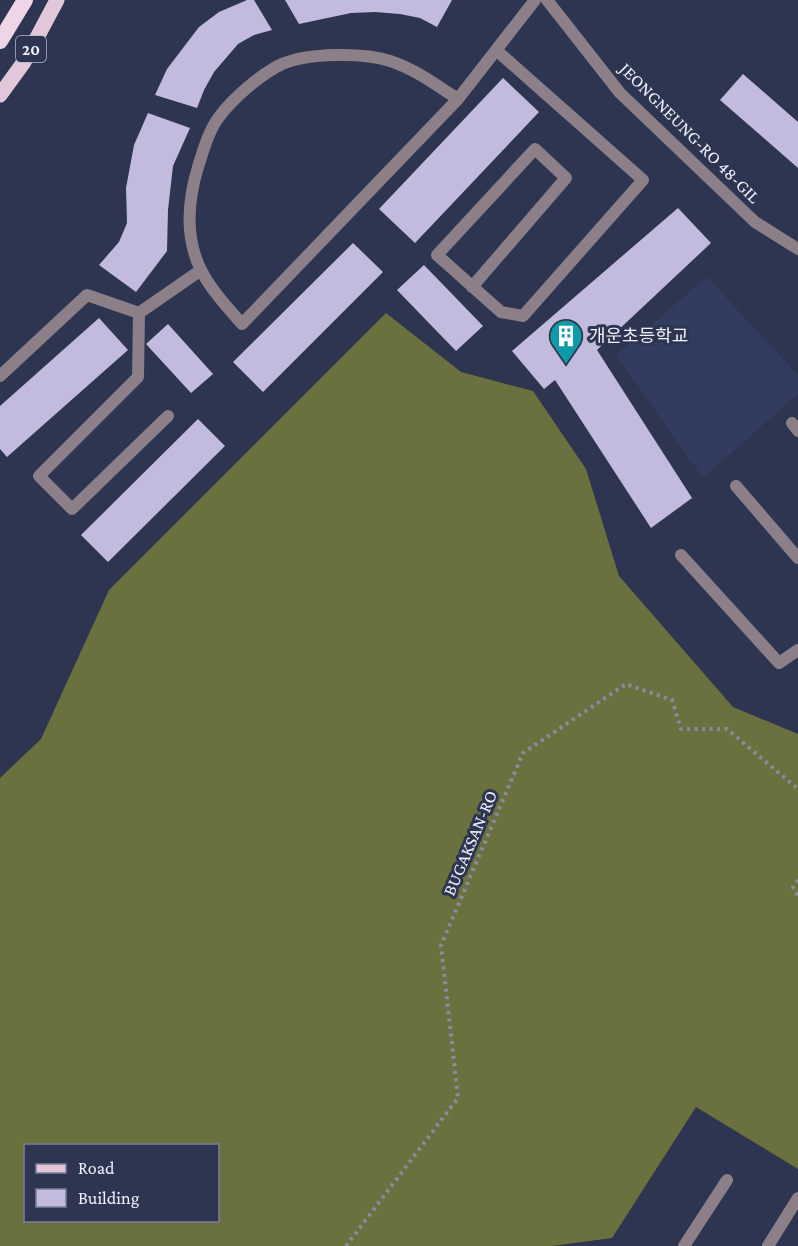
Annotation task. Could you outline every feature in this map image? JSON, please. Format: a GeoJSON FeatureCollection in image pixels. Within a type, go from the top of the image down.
{"type":"FeatureCollection","features":[{"type":"Feature","properties":{"kind":"highway"},"geometry":{"type":"LineString","coordinates":[[0,41],[25,0]]}},
{"type":"Feature","properties":{"kind":"main road","name":"20"},"geometry":{"type":"LineString","coordinates":[[0,95],[24,62],[57,0]]}},
{"type":"Feature","properties":{"kind":"street"},"geometry":{"type":"LineString","coordinates":[[458,99],[424,76],[389,60],[319,55],[282,64],[245,89],[217,118],[203,152],[192,190],[190,235],[201,270],[242,324],[458,99],[535,0]]}},
{"type":"Feature","properties":{"kind":"street","name":"JEONGNEUNG-RO 48-GIL"},"geometry":{"type":"LineString","coordinates":[[547,0],[620,93],[755,222],[798,249]]}},
{"type":"Feature","properties":{"kind":"street"},"geometry":{"type":"LineString","coordinates":[[472,287],[566,178],[535,150],[436,255],[472,287],[501,312],[524,316],[643,180],[496,50]]}},
{"type":"Feature","properties":{"kind":"street"},"geometry":{"type":"LineString","coordinates":[[139,313],[201,270]]}},
{"type":"Feature","properties":{"kind":"street"},"geometry":{"type":"LineString","coordinates":[[0,376],[87,295],[139,313]]}},
{"type":"Feature","properties":{"kind":"street"},"geometry":{"type":"LineString","coordinates":[[139,313],[138,376],[39,476],[72,509],[168,416]]}},
{"type":"Feature","properties":{"kind":"street"},"geometry":{"type":"LineString","coordinates":[[736,486],[798,558]]}},
{"type":"Feature","properties":{"kind":"street"},"geometry":{"type":"LineString","coordinates":[[681,555],[779,663],[798,650]]}},
{"type":"Feature","properties":{"kind":"street"},"geometry":{"type":"LineString","coordinates":[[684,1246],[727,1180]]}},
{"type":"Feature","properties":{"kind":"street"},"geometry":{"type":"LineString","coordinates":[[768,1246],[798,1198]]}},
{"type":"Feature","properties":{"kind":"path","name":"BUGAKSAN-RO"},"geometry":{"type":"LineString","coordinates":[[346,1246],[458,1098],[441,945],[523,753],[626,684],[672,700],[681,729],[727,729],[798,789]]}},
{"type":"Feature","properties":{"kind":"path"},"geometry":{"type":"LineString","coordinates":[[798,880],[793,887],[798,896]]}},
{"type":"Feature","properties":{"kind":"shaded area"},"geometry":{"type":"Polygon","coordinates":[[[707,277],[798,375],[798,394],[703,478],[616,355],[707,277]]]}},
{"type":"Feature","properties":{"kind":"green space"},"geometry":{"type":"Polygon","coordinates":[[[386,313],[461,372],[533,391],[586,469],[619,576],[733,707],[798,734],[798,1169],[696,1107],[612,1238],[552,1246],[0,1246],[0,778],[41,739],[109,590],[386,313]]]}},
{"type":"Feature","properties":{"kind":"building"},"geometry":{"type":"Polygon","coordinates":[[[247,0],[254,0],[272,30],[254,35],[238,44],[214,72],[197,108],[155,95],[167,69],[199,27],[219,12],[247,0]]]}},
{"type":"Feature","properties":{"kind":"building"},"geometry":{"type":"Polygon","coordinates":[[[285,0],[452,0],[437,27],[420,18],[375,12],[351,13],[299,24],[285,0]]]}},
{"type":"Feature","properties":{"kind":"building"},"geometry":{"type":"Polygon","coordinates":[[[743,74],[798,122],[798,168],[720,100],[743,74]]]}},
{"type":"Feature","properties":{"kind":"building"},"geometry":{"type":"Polygon","coordinates":[[[503,78],[539,112],[415,243],[379,209],[503,78]]]}},
{"type":"Feature","properties":{"kind":"building"},"geometry":{"type":"Polygon","coordinates":[[[148,113],[190,128],[173,166],[168,210],[167,251],[136,292],[99,265],[119,242],[127,223],[126,188],[134,145],[148,113]]]}},
{"type":"Feature","properties":{"kind":"building","name":"개운초등학교"},"geometry":{"type":"Polygon","coordinates":[[[678,208],[711,243],[597,350],[692,498],[651,528],[555,380],[544,389],[512,351],[678,208]]]}},
{"type":"Feature","properties":{"kind":"building"},"geometry":{"type":"Polygon","coordinates":[[[353,243],[383,272],[263,392],[233,362],[353,243]]]}},
{"type":"Feature","properties":{"kind":"building"},"geometry":{"type":"Polygon","coordinates":[[[424,265],[483,326],[456,351],[397,290],[424,265]]]}},
{"type":"Feature","properties":{"kind":"building"},"geometry":{"type":"Polygon","coordinates":[[[99,318],[128,350],[7,457],[0,449],[0,406],[99,318]]]}},
{"type":"Feature","properties":{"kind":"building"},"geometry":{"type":"Polygon","coordinates":[[[168,324],[213,374],[191,393],[146,344],[168,324]]]}},
{"type":"Feature","properties":{"kind":"building"},"geometry":{"type":"Polygon","coordinates":[[[198,419],[225,446],[108,562],[81,535],[198,419]]]}},
{"type":"Feature","properties":{"kind":"place","name":"개운초등학교"},"geometry":{"type":"Point","coordinates":[566,365]}}]}
